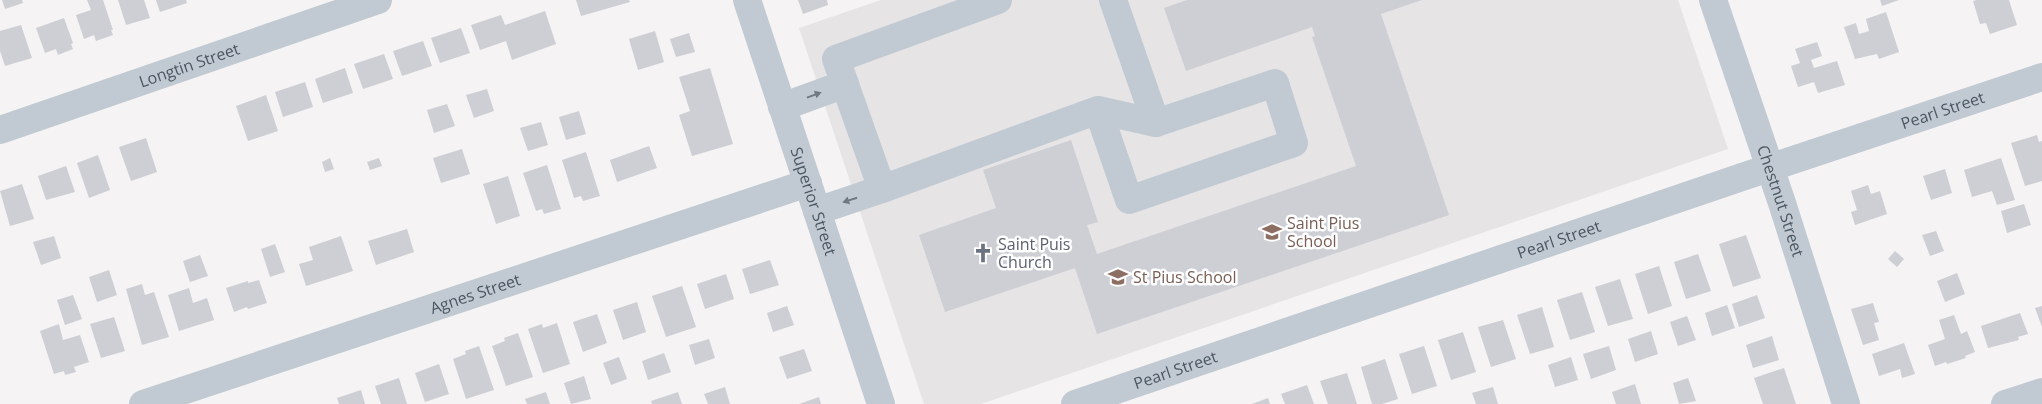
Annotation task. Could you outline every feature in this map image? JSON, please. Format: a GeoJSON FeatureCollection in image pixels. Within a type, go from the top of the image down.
{"type":"FeatureCollection","features":[{"type":"Feature","properties":{"kind":"street","name":"Longtin Street"},"geometry":{"type":"LineString","coordinates":[[0,130],[378,0]]}},
{"type":"Feature","properties":{"kind":"street","name":"Superior Street"},"geometry":{"type":"LineString","coordinates":[[747,0],[881,404]]}},
{"type":"Feature","properties":{"kind":"street"},"geometry":{"type":"LineString","coordinates":[[882,189],[836,58],[998,0]]}},
{"type":"Feature","properties":{"kind":"street"},"geometry":{"type":"LineString","coordinates":[[1113,0],[1156,124]]}},
{"type":"Feature","properties":{"kind":"street","name":"Chestnut Street"},"geometry":{"type":"LineString","coordinates":[[1713,0],[1770,168],[1846,404]]}},
{"type":"Feature","properties":{"kind":"street","name":"Pearl Street"},"geometry":{"type":"LineString","coordinates":[[1076,404],[2042,77]]}},
{"type":"Feature","properties":{"kind":"street"},"geometry":{"type":"LineString","coordinates":[[817,210],[882,189],[1098,110],[1156,124],[1275,82],[1294,143],[1129,200],[1098,110]]}},
{"type":"Feature","properties":{"kind":"street"},"geometry":{"type":"LineString","coordinates":[[782,107],[845,84]]}},
{"type":"Feature","properties":{"kind":"street","name":"Agnes Street"},"geometry":{"type":"LineString","coordinates":[[143,404],[808,183]]}},
{"type":"Feature","properties":{"kind":"street"},"geometry":{"type":"LineString","coordinates":[[2005,404],[2042,392]]}},
{"type":"Feature","properties":{"kind":"shaded area","name":"St Pius School"},"geometry":{"type":"Polygon","coordinates":[[[881,0],[1678,0],[1728,149],[981,404],[924,404],[799,28],[881,0]]]}},
{"type":"Feature","properties":{"kind":"building"},"geometry":{"type":"Polygon","coordinates":[[[2,0],[22,0],[23,3],[5,9],[2,0]]]}},
{"type":"Feature","properties":{"kind":"building"},"geometry":{"type":"Polygon","coordinates":[[[87,0],[103,0],[113,35],[96,41],[94,35],[84,39],[76,15],[91,10],[87,0]]]}},
{"type":"Feature","properties":{"kind":"building"},"geometry":{"type":"Polygon","coordinates":[[[118,0],[144,0],[150,18],[126,25],[118,0]]]}},
{"type":"Feature","properties":{"kind":"building"},"geometry":{"type":"Polygon","coordinates":[[[156,0],[186,0],[187,3],[160,12],[156,0]]]}},
{"type":"Feature","properties":{"kind":"building"},"geometry":{"type":"Polygon","coordinates":[[[576,0],[629,0],[630,2],[581,16],[576,0]]]}},
{"type":"Feature","properties":{"kind":"building"},"geometry":{"type":"Polygon","coordinates":[[[798,0],[827,0],[828,5],[803,14],[798,0]]]}},
{"type":"Feature","properties":{"kind":"building"},"geometry":{"type":"Polygon","coordinates":[[[1187,0],[1422,0],[1381,14],[1449,215],[1097,334],[1075,268],[945,312],[919,235],[996,208],[983,170],[1071,140],[1098,222],[1087,225],[1097,254],[1356,166],[1312,37],[1315,36],[1312,27],[1186,71],[1164,8],[1187,0]]]}},
{"type":"Feature","properties":{"kind":"building"},"geometry":{"type":"Polygon","coordinates":[[[1880,0],[1899,0],[1882,6],[1880,0]]]}},
{"type":"Feature","properties":{"kind":"building"},"geometry":{"type":"Polygon","coordinates":[[[2009,0],[2017,25],[1990,34],[1986,23],[1980,24],[1973,1],[2009,0]]]}},
{"type":"Feature","properties":{"kind":"building"},"geometry":{"type":"Polygon","coordinates":[[[545,11],[556,44],[512,60],[506,41],[480,50],[471,25],[501,15],[505,25],[545,11]]]}},
{"type":"Feature","properties":{"kind":"building"},"geometry":{"type":"Polygon","coordinates":[[[1886,12],[1899,52],[1879,59],[1877,54],[1855,59],[1844,27],[1856,23],[1859,34],[1869,31],[1866,19],[1886,12]]]}},
{"type":"Feature","properties":{"kind":"building"},"geometry":{"type":"Polygon","coordinates":[[[64,18],[73,43],[71,44],[73,49],[58,55],[56,49],[45,53],[36,28],[64,18]]]}},
{"type":"Feature","properties":{"kind":"building"},"geometry":{"type":"Polygon","coordinates":[[[21,25],[32,58],[5,66],[0,51],[0,31],[21,25]]]}},
{"type":"Feature","properties":{"kind":"building"},"geometry":{"type":"Polygon","coordinates":[[[461,28],[470,53],[440,63],[431,38],[461,28]]]}},
{"type":"Feature","properties":{"kind":"building"},"geometry":{"type":"Polygon","coordinates":[[[655,31],[664,62],[638,70],[629,39],[655,31]]]}},
{"type":"Feature","properties":{"kind":"building"},"geometry":{"type":"Polygon","coordinates":[[[689,33],[695,52],[676,57],[670,39],[689,33]]]}},
{"type":"Feature","properties":{"kind":"building"},"geometry":{"type":"Polygon","coordinates":[[[423,41],[432,66],[402,76],[393,51],[423,41]]]}},
{"type":"Feature","properties":{"kind":"building"},"geometry":{"type":"Polygon","coordinates":[[[1817,42],[1822,56],[1811,60],[1814,68],[1837,61],[1845,85],[1818,93],[1814,82],[1798,87],[1791,66],[1800,63],[1795,49],[1817,42]]]}},
{"type":"Feature","properties":{"kind":"building"},"geometry":{"type":"Polygon","coordinates":[[[384,54],[393,79],[363,89],[354,64],[384,54]]]}},
{"type":"Feature","properties":{"kind":"building"},"geometry":{"type":"Polygon","coordinates":[[[345,68],[353,93],[323,103],[315,79],[345,68]]]}},
{"type":"Feature","properties":{"kind":"building"},"geometry":{"type":"Polygon","coordinates":[[[710,68],[733,144],[692,156],[679,115],[690,111],[679,77],[710,68]]]}},
{"type":"Feature","properties":{"kind":"building"},"geometry":{"type":"Polygon","coordinates":[[[305,82],[313,107],[283,117],[275,92],[305,82]]]}},
{"type":"Feature","properties":{"kind":"building"},"geometry":{"type":"Polygon","coordinates":[[[487,89],[494,111],[474,118],[466,95],[487,89]]]}},
{"type":"Feature","properties":{"kind":"building"},"geometry":{"type":"Polygon","coordinates":[[[266,95],[278,131],[248,141],[236,106],[266,95]]]}},
{"type":"Feature","properties":{"kind":"building"},"geometry":{"type":"Polygon","coordinates":[[[447,104],[455,126],[434,133],[427,110],[447,104]]]}},
{"type":"Feature","properties":{"kind":"building"},"geometry":{"type":"Polygon","coordinates":[[[579,111],[586,134],[566,140],[559,117],[579,111]]]}},
{"type":"Feature","properties":{"kind":"building"},"geometry":{"type":"Polygon","coordinates":[[[541,122],[548,145],[528,151],[520,128],[541,122]]]}},
{"type":"Feature","properties":{"kind":"building"},"geometry":{"type":"Polygon","coordinates":[[[2037,135],[2039,142],[2042,141],[2042,181],[2025,186],[2011,143],[2037,135]]]}},
{"type":"Feature","properties":{"kind":"building"},"geometry":{"type":"Polygon","coordinates":[[[146,138],[157,172],[131,181],[119,147],[146,138]]]}},
{"type":"Feature","properties":{"kind":"building"},"geometry":{"type":"Polygon","coordinates":[[[649,146],[657,168],[617,182],[610,160],[649,146]]]}},
{"type":"Feature","properties":{"kind":"building"},"geometry":{"type":"Polygon","coordinates":[[[462,149],[470,174],[441,183],[433,158],[462,149]]]}},
{"type":"Feature","properties":{"kind":"building"},"geometry":{"type":"Polygon","coordinates":[[[586,152],[600,196],[583,201],[581,196],[574,198],[562,160],[586,152]]]}},
{"type":"Feature","properties":{"kind":"building"},"geometry":{"type":"Polygon","coordinates":[[[98,155],[110,190],[89,198],[77,163],[98,155]]]}},
{"type":"Feature","properties":{"kind":"building"},"geometry":{"type":"Polygon","coordinates":[[[330,158],[334,169],[325,172],[322,162],[330,158]]]}},
{"type":"Feature","properties":{"kind":"building"},"geometry":{"type":"Polygon","coordinates":[[[379,158],[382,166],[370,170],[367,162],[379,158]]]}},
{"type":"Feature","properties":{"kind":"building"},"geometry":{"type":"Polygon","coordinates":[[[2001,158],[2015,200],[1997,205],[1992,191],[1972,197],[1964,170],[2001,158]]]}},
{"type":"Feature","properties":{"kind":"building"},"geometry":{"type":"Polygon","coordinates":[[[547,165],[561,209],[544,214],[542,209],[536,211],[523,173],[547,165]]]}},
{"type":"Feature","properties":{"kind":"building"},"geometry":{"type":"Polygon","coordinates":[[[66,166],[75,192],[46,200],[38,176],[66,166]]]}},
{"type":"Feature","properties":{"kind":"building"},"geometry":{"type":"Polygon","coordinates":[[[1945,169],[1952,193],[1931,200],[1923,176],[1945,169]]]}},
{"type":"Feature","properties":{"kind":"building"},"geometry":{"type":"Polygon","coordinates":[[[508,176],[520,216],[496,224],[483,184],[508,176]]]}},
{"type":"Feature","properties":{"kind":"building"},"geometry":{"type":"Polygon","coordinates":[[[22,184],[34,219],[10,226],[0,191],[22,184]]]}},
{"type":"Feature","properties":{"kind":"building"},"geometry":{"type":"Polygon","coordinates":[[[1868,185],[1871,194],[1880,191],[1887,214],[1855,225],[1851,212],[1857,210],[1851,191],[1868,185]]]}},
{"type":"Feature","properties":{"kind":"building"},"geometry":{"type":"Polygon","coordinates":[[[2024,204],[2031,225],[2007,233],[2001,211],[2024,204]]]}},
{"type":"Feature","properties":{"kind":"building"},"geometry":{"type":"Polygon","coordinates":[[[407,229],[414,252],[376,265],[368,241],[407,229]]]}},
{"type":"Feature","properties":{"kind":"building"},"geometry":{"type":"Polygon","coordinates":[[[1936,231],[1944,251],[1930,256],[1922,235],[1936,231]]]}},
{"type":"Feature","properties":{"kind":"building"},"geometry":{"type":"Polygon","coordinates":[[[1746,235],[1761,278],[1733,287],[1719,244],[1746,235]]]}},
{"type":"Feature","properties":{"kind":"building"},"geometry":{"type":"Polygon","coordinates":[[[54,236],[61,258],[41,265],[33,242],[54,236]]]}},
{"type":"Feature","properties":{"kind":"building"},"geometry":{"type":"Polygon","coordinates":[[[341,236],[353,271],[306,286],[299,264],[313,260],[309,247],[341,236]]]}},
{"type":"Feature","properties":{"kind":"building"},"geometry":{"type":"Polygon","coordinates":[[[275,244],[285,272],[270,277],[261,249],[275,244]]]}},
{"type":"Feature","properties":{"kind":"building"},"geometry":{"type":"Polygon","coordinates":[[[1895,251],[1904,259],[1897,267],[1888,259],[1895,251]]]}},
{"type":"Feature","properties":{"kind":"building"},"geometry":{"type":"Polygon","coordinates":[[[1698,254],[1711,291],[1686,299],[1674,262],[1698,254]]]}},
{"type":"Feature","properties":{"kind":"building"},"geometry":{"type":"Polygon","coordinates":[[[200,255],[208,276],[190,282],[183,261],[200,255]]]}},
{"type":"Feature","properties":{"kind":"building"},"geometry":{"type":"Polygon","coordinates":[[[770,260],[779,285],[750,294],[742,269],[770,260]]]}},
{"type":"Feature","properties":{"kind":"building"},"geometry":{"type":"Polygon","coordinates":[[[1659,266],[1672,306],[1648,314],[1635,274],[1659,266]]]}},
{"type":"Feature","properties":{"kind":"building"},"geometry":{"type":"Polygon","coordinates":[[[109,270],[117,295],[97,302],[89,277],[109,270]]]}},
{"type":"Feature","properties":{"kind":"building"},"geometry":{"type":"Polygon","coordinates":[[[1957,273],[1965,294],[1945,302],[1937,281],[1957,273]]]}},
{"type":"Feature","properties":{"kind":"building"},"geometry":{"type":"Polygon","coordinates":[[[726,274],[734,299],[705,309],[697,284],[726,274]]]}},
{"type":"Feature","properties":{"kind":"building"},"geometry":{"type":"Polygon","coordinates":[[[1620,279],[1633,319],[1608,326],[1595,287],[1620,279]]]}},
{"type":"Feature","properties":{"kind":"building"},"geometry":{"type":"Polygon","coordinates":[[[259,280],[267,303],[234,312],[226,288],[248,281],[248,283],[259,280]]]}},
{"type":"Feature","properties":{"kind":"building"},"geometry":{"type":"Polygon","coordinates":[[[142,284],[145,295],[154,292],[169,337],[142,345],[126,289],[142,284]]]}},
{"type":"Feature","properties":{"kind":"building"},"geometry":{"type":"Polygon","coordinates":[[[682,286],[696,327],[666,337],[652,296],[682,286]]]}},
{"type":"Feature","properties":{"kind":"building"},"geometry":{"type":"Polygon","coordinates":[[[189,288],[193,303],[207,298],[214,320],[179,331],[168,295],[189,288]]]}},
{"type":"Feature","properties":{"kind":"building"},"geometry":{"type":"Polygon","coordinates":[[[1582,292],[1595,332],[1570,340],[1557,300],[1582,292]]]}},
{"type":"Feature","properties":{"kind":"building"},"geometry":{"type":"Polygon","coordinates":[[[73,295],[82,319],[65,325],[57,300],[73,295]]]}},
{"type":"Feature","properties":{"kind":"building"},"geometry":{"type":"Polygon","coordinates":[[[1757,295],[1765,318],[1739,327],[1732,304],[1757,295]]]}},
{"type":"Feature","properties":{"kind":"building"},"geometry":{"type":"Polygon","coordinates":[[[637,302],[646,332],[623,340],[613,310],[637,302]]]}},
{"type":"Feature","properties":{"kind":"building"},"geometry":{"type":"Polygon","coordinates":[[[1873,303],[1879,322],[1874,323],[1879,340],[1863,345],[1851,309],[1873,303]]]}},
{"type":"Feature","properties":{"kind":"building"},"geometry":{"type":"Polygon","coordinates":[[[1727,305],[1735,328],[1712,336],[1705,313],[1727,305]]]}},
{"type":"Feature","properties":{"kind":"building"},"geometry":{"type":"Polygon","coordinates":[[[787,306],[794,325],[773,332],[767,313],[787,306]]]}},
{"type":"Feature","properties":{"kind":"building"},"geometry":{"type":"Polygon","coordinates":[[[2042,306],[2042,327],[2035,308],[2042,306]]]}},
{"type":"Feature","properties":{"kind":"building"},"geometry":{"type":"Polygon","coordinates":[[[1542,307],[1554,347],[1530,354],[1517,315],[1542,307]]]}},
{"type":"Feature","properties":{"kind":"building"},"geometry":{"type":"Polygon","coordinates":[[[2020,313],[2028,334],[2018,337],[2019,340],[1988,348],[1981,326],[2020,313]]]}},
{"type":"Feature","properties":{"kind":"building"},"geometry":{"type":"Polygon","coordinates":[[[597,314],[607,343],[583,352],[573,322],[597,314]]]}},
{"type":"Feature","properties":{"kind":"building"},"geometry":{"type":"Polygon","coordinates":[[[1954,315],[1961,334],[1967,331],[1975,352],[1965,356],[1966,358],[1935,366],[1928,345],[1945,339],[1939,320],[1954,315]]]}},
{"type":"Feature","properties":{"kind":"building"},"geometry":{"type":"Polygon","coordinates":[[[1687,316],[1696,340],[1678,346],[1670,322],[1687,316]]]}},
{"type":"Feature","properties":{"kind":"building"},"geometry":{"type":"Polygon","coordinates":[[[114,317],[125,351],[101,358],[90,324],[114,317]]]}},
{"type":"Feature","properties":{"kind":"building"},"geometry":{"type":"Polygon","coordinates":[[[1503,320],[1516,359],[1491,367],[1478,327],[1503,320]]]}},
{"type":"Feature","properties":{"kind":"building"},"geometry":{"type":"Polygon","coordinates":[[[557,323],[570,364],[543,373],[528,329],[542,324],[543,328],[557,323]]]}},
{"type":"Feature","properties":{"kind":"building"},"geometry":{"type":"Polygon","coordinates":[[[59,324],[63,340],[80,335],[89,362],[74,367],[76,372],[65,375],[64,371],[54,374],[40,331],[59,324]]]}},
{"type":"Feature","properties":{"kind":"building"},"geometry":{"type":"Polygon","coordinates":[[[1651,331],[1658,354],[1635,362],[1628,339],[1651,331]]]}},
{"type":"Feature","properties":{"kind":"building"},"geometry":{"type":"Polygon","coordinates":[[[1463,332],[1476,372],[1451,380],[1438,340],[1463,332]]]}},
{"type":"Feature","properties":{"kind":"building"},"geometry":{"type":"Polygon","coordinates":[[[518,333],[533,377],[506,386],[492,346],[505,341],[504,338],[518,333]]]}},
{"type":"Feature","properties":{"kind":"building"},"geometry":{"type":"Polygon","coordinates":[[[1772,336],[1779,360],[1753,368],[1746,345],[1772,336]]]}},
{"type":"Feature","properties":{"kind":"building"},"geometry":{"type":"Polygon","coordinates":[[[709,339],[715,358],[695,365],[689,345],[709,339]]]}},
{"type":"Feature","properties":{"kind":"building"},"geometry":{"type":"Polygon","coordinates":[[[1904,343],[1915,374],[1902,378],[1900,369],[1879,376],[1872,354],[1904,343]]]}},
{"type":"Feature","properties":{"kind":"building"},"geometry":{"type":"Polygon","coordinates":[[[479,346],[494,390],[466,399],[453,359],[466,354],[465,351],[479,346]]]}},
{"type":"Feature","properties":{"kind":"building"},"geometry":{"type":"Polygon","coordinates":[[[1424,346],[1437,386],[1412,394],[1399,354],[1424,346]]]}},
{"type":"Feature","properties":{"kind":"building"},"geometry":{"type":"Polygon","coordinates":[[[1609,346],[1616,370],[1591,379],[1583,354],[1609,346]]]}},
{"type":"Feature","properties":{"kind":"building"},"geometry":{"type":"Polygon","coordinates":[[[804,349],[812,371],[787,379],[779,357],[804,349]]]}},
{"type":"Feature","properties":{"kind":"building"},"geometry":{"type":"Polygon","coordinates":[[[664,353],[671,372],[648,380],[642,361],[664,353]]]}},
{"type":"Feature","properties":{"kind":"building"},"geometry":{"type":"Polygon","coordinates":[[[619,357],[627,379],[611,385],[603,363],[619,357]]]}},
{"type":"Feature","properties":{"kind":"building"},"geometry":{"type":"Polygon","coordinates":[[[1571,357],[1578,380],[1555,387],[1548,365],[1571,357]]]}},
{"type":"Feature","properties":{"kind":"building"},"geometry":{"type":"Polygon","coordinates":[[[1385,359],[1398,399],[1382,404],[1372,404],[1361,367],[1385,359]]]}},
{"type":"Feature","properties":{"kind":"building"},"geometry":{"type":"Polygon","coordinates":[[[439,364],[449,394],[425,402],[415,373],[439,364]]]}},
{"type":"Feature","properties":{"kind":"building"},"geometry":{"type":"Polygon","coordinates":[[[1784,368],[1796,404],[1763,404],[1754,378],[1784,368]]]}},
{"type":"Feature","properties":{"kind":"building"},"geometry":{"type":"Polygon","coordinates":[[[1347,373],[1357,404],[1328,404],[1320,381],[1347,373]]]}},
{"type":"Feature","properties":{"kind":"building"},"geometry":{"type":"Polygon","coordinates":[[[584,376],[591,399],[571,404],[564,383],[584,376]]]}},
{"type":"Feature","properties":{"kind":"building"},"geometry":{"type":"Polygon","coordinates":[[[399,378],[407,404],[381,404],[375,386],[399,378]]]}},
{"type":"Feature","properties":{"kind":"building"},"geometry":{"type":"Polygon","coordinates":[[[1688,378],[1696,401],[1679,404],[1673,383],[1688,378]]]}},
{"type":"Feature","properties":{"kind":"building"},"geometry":{"type":"Polygon","coordinates":[[[1635,384],[1641,404],[1616,404],[1612,392],[1635,384]]]}},
{"type":"Feature","properties":{"kind":"building"},"geometry":{"type":"Polygon","coordinates":[[[1307,385],[1314,404],[1285,404],[1281,394],[1307,385]]]}},
{"type":"Feature","properties":{"kind":"building"},"geometry":{"type":"Polygon","coordinates":[[[725,387],[730,404],[708,404],[704,394],[725,387]]]}},
{"type":"Feature","properties":{"kind":"building"},"geometry":{"type":"Polygon","coordinates":[[[1493,387],[1498,404],[1476,404],[1472,393],[1493,387]]]}},
{"type":"Feature","properties":{"kind":"building"},"geometry":{"type":"Polygon","coordinates":[[[361,390],[365,404],[339,404],[337,398],[361,390]]]}},
{"type":"Feature","properties":{"kind":"building"},"geometry":{"type":"Polygon","coordinates":[[[546,392],[550,404],[527,404],[525,399],[546,392]]]}},
{"type":"Feature","properties":{"kind":"building"},"geometry":{"type":"Polygon","coordinates":[[[678,392],[682,404],[652,404],[651,401],[678,392]]]}},
{"type":"Feature","properties":{"kind":"building"},"geometry":{"type":"Polygon","coordinates":[[[819,397],[821,404],[799,404],[819,397]]]}},
{"type":"Feature","properties":{"kind":"building"},"geometry":{"type":"Polygon","coordinates":[[[1268,398],[1270,404],[1252,404],[1268,398]]]}},
{"type":"Feature","properties":{"kind":"place","name":"Saint Pius School"},"geometry":{"type":"Point","coordinates":[1272,232]}},
{"type":"Feature","properties":{"kind":"place","name":"Saint Puis Church"},"geometry":{"type":"Point","coordinates":[983,253]}},
{"type":"Feature","properties":{"kind":"place","name":"St Pius School"},"geometry":{"type":"Point","coordinates":[1118,277]}}]}
